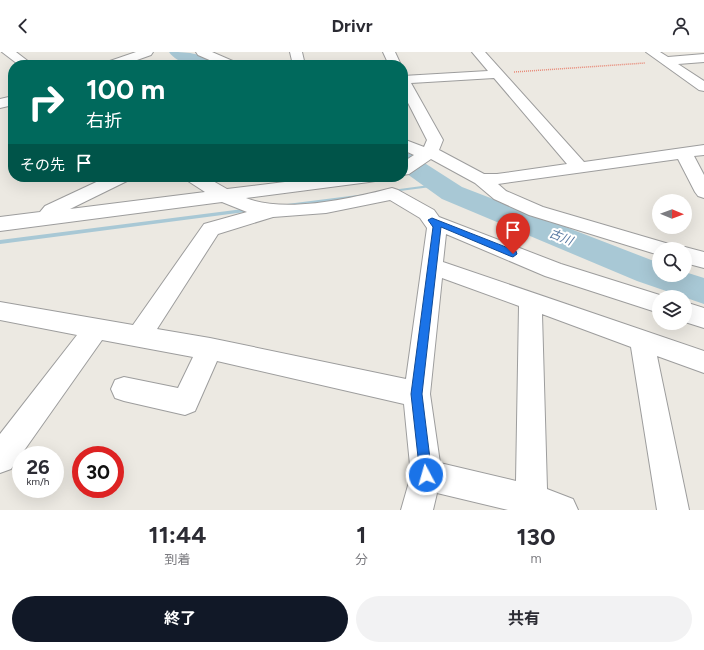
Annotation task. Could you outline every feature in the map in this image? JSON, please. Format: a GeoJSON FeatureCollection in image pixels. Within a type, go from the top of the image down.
{"type":"FeatureCollection","features":[{"type":"Feature","properties":{"kind":"street"},"geometry":{"type":"LineString","coordinates":[[8,52],[20,60]]}},
{"type":"Feature","properties":{"kind":"street"},"geometry":{"type":"LineString","coordinates":[[125,60],[147,52]]}},
{"type":"Feature","properties":{"kind":"street"},"geometry":{"type":"LineString","coordinates":[[202,52],[219,60]]}},
{"type":"Feature","properties":{"kind":"street"},"geometry":{"type":"LineString","coordinates":[[478,52],[580,168]]}},
{"type":"Feature","properties":{"kind":"street"},"geometry":{"type":"LineString","coordinates":[[652,52],[704,87]]}},
{"type":"Feature","properties":{"kind":"street"},"geometry":{"type":"LineString","coordinates":[[665,61],[704,58]]}},
{"type":"Feature","properties":{"kind":"street"},"geometry":{"type":"LineString","coordinates":[[408,80],[497,74]]}},
{"type":"Feature","properties":{"kind":"street"},"geometry":{"type":"LineString","coordinates":[[408,89],[435,140],[428,153],[408,170]]}},
{"type":"Feature","properties":{"kind":"street"},"geometry":{"type":"LineString","coordinates":[[408,146],[428,153],[481,179],[500,195],[536,211],[652,246]]}},
{"type":"Feature","properties":{"kind":"street"},"geometry":{"type":"LineString","coordinates":[[481,179],[497,180],[704,150]]}},
{"type":"Feature","properties":{"kind":"street"},"geometry":{"type":"LineString","coordinates":[[684,153],[704,190]]}},
{"type":"Feature","properties":{"kind":"street"},"geometry":{"type":"LineString","coordinates":[[44,219],[52,210],[111,182]]}},
{"type":"Feature","properties":{"kind":"street"},"geometry":{"type":"LineString","coordinates":[[205,182],[226,195],[248,205],[272,211]]}},
{"type":"Feature","properties":{"kind":"street"},"geometry":{"type":"LineString","coordinates":[[0,224],[329,182]]}},
{"type":"Feature","properties":{"kind":"street"},"geometry":{"type":"LineString","coordinates":[[139,336],[211,229],[272,211],[296,210],[374,199],[395,182]]}},
{"type":"Feature","properties":{"kind":"street"},"geometry":{"type":"LineString","coordinates":[[397,182],[437,227],[417,394],[426,475],[417,510]]}},
{"type":"Feature","properties":{"kind":"street"},"geometry":{"type":"LineString","coordinates":[[432,220],[553,270],[652,302]]}},
{"type":"Feature","properties":{"kind":"street"},"geometry":{"type":"LineString","coordinates":[[692,257],[704,260]]}},
{"type":"Feature","properties":{"kind":"street"},"geometry":{"type":"LineString","coordinates":[[432,266],[704,362]]}},
{"type":"Feature","properties":{"kind":"street"},"geometry":{"type":"LineString","coordinates":[[530,301],[532,500]]}},
{"type":"Feature","properties":{"kind":"street"},"geometry":{"type":"LineString","coordinates":[[0,311],[210,350],[417,394]]}},
{"type":"Feature","properties":{"kind":"street"},"geometry":{"type":"LineString","coordinates":[[692,314],[704,318]]}},
{"type":"Feature","properties":{"kind":"street"},"geometry":{"type":"LineString","coordinates":[[0,458],[96,329]]}},
{"type":"Feature","properties":{"kind":"street"},"geometry":{"type":"LineString","coordinates":[[642,341],[673,510]]}},
{"type":"Feature","properties":{"kind":"street"},"geometry":{"type":"LineString","coordinates":[[124,389],[184,402],[210,350]]}},
{"type":"Feature","properties":{"kind":"street"},"geometry":{"type":"LineString","coordinates":[[426,475],[532,500],[562,510]]}},
{"type":"Feature","properties":{"kind":"path"},"geometry":{"type":"LineString","coordinates":[[497,74],[665,61]]}},
{"type":"Feature","properties":{"kind":"waterway","name":"古川"},"geometry":{"type":"LineString","coordinates":[[178,52],[194,60]]}},
{"type":"Feature","properties":{"kind":"waterway","name":"古川"},"geometry":{"type":"LineString","coordinates":[[408,164],[452,193],[648,272],[704,291]]}},
{"type":"Feature","properties":{"kind":"waterway"},"geometry":{"type":"LineString","coordinates":[[392,191],[437,185]]}},
{"type":"Feature","properties":{"kind":"waterway"},"geometry":{"type":"LineString","coordinates":[[287,206],[366,195]]}},
{"type":"Feature","properties":{"kind":"waterway"},"geometry":{"type":"LineString","coordinates":[[0,242],[251,210]]}},
{"type":"Feature","properties":{"kind":"route"},"geometry":{"type":"LineString","coordinates":[[426,475],[417,394],[437,227],[432,220],[513,254]]}}]}
